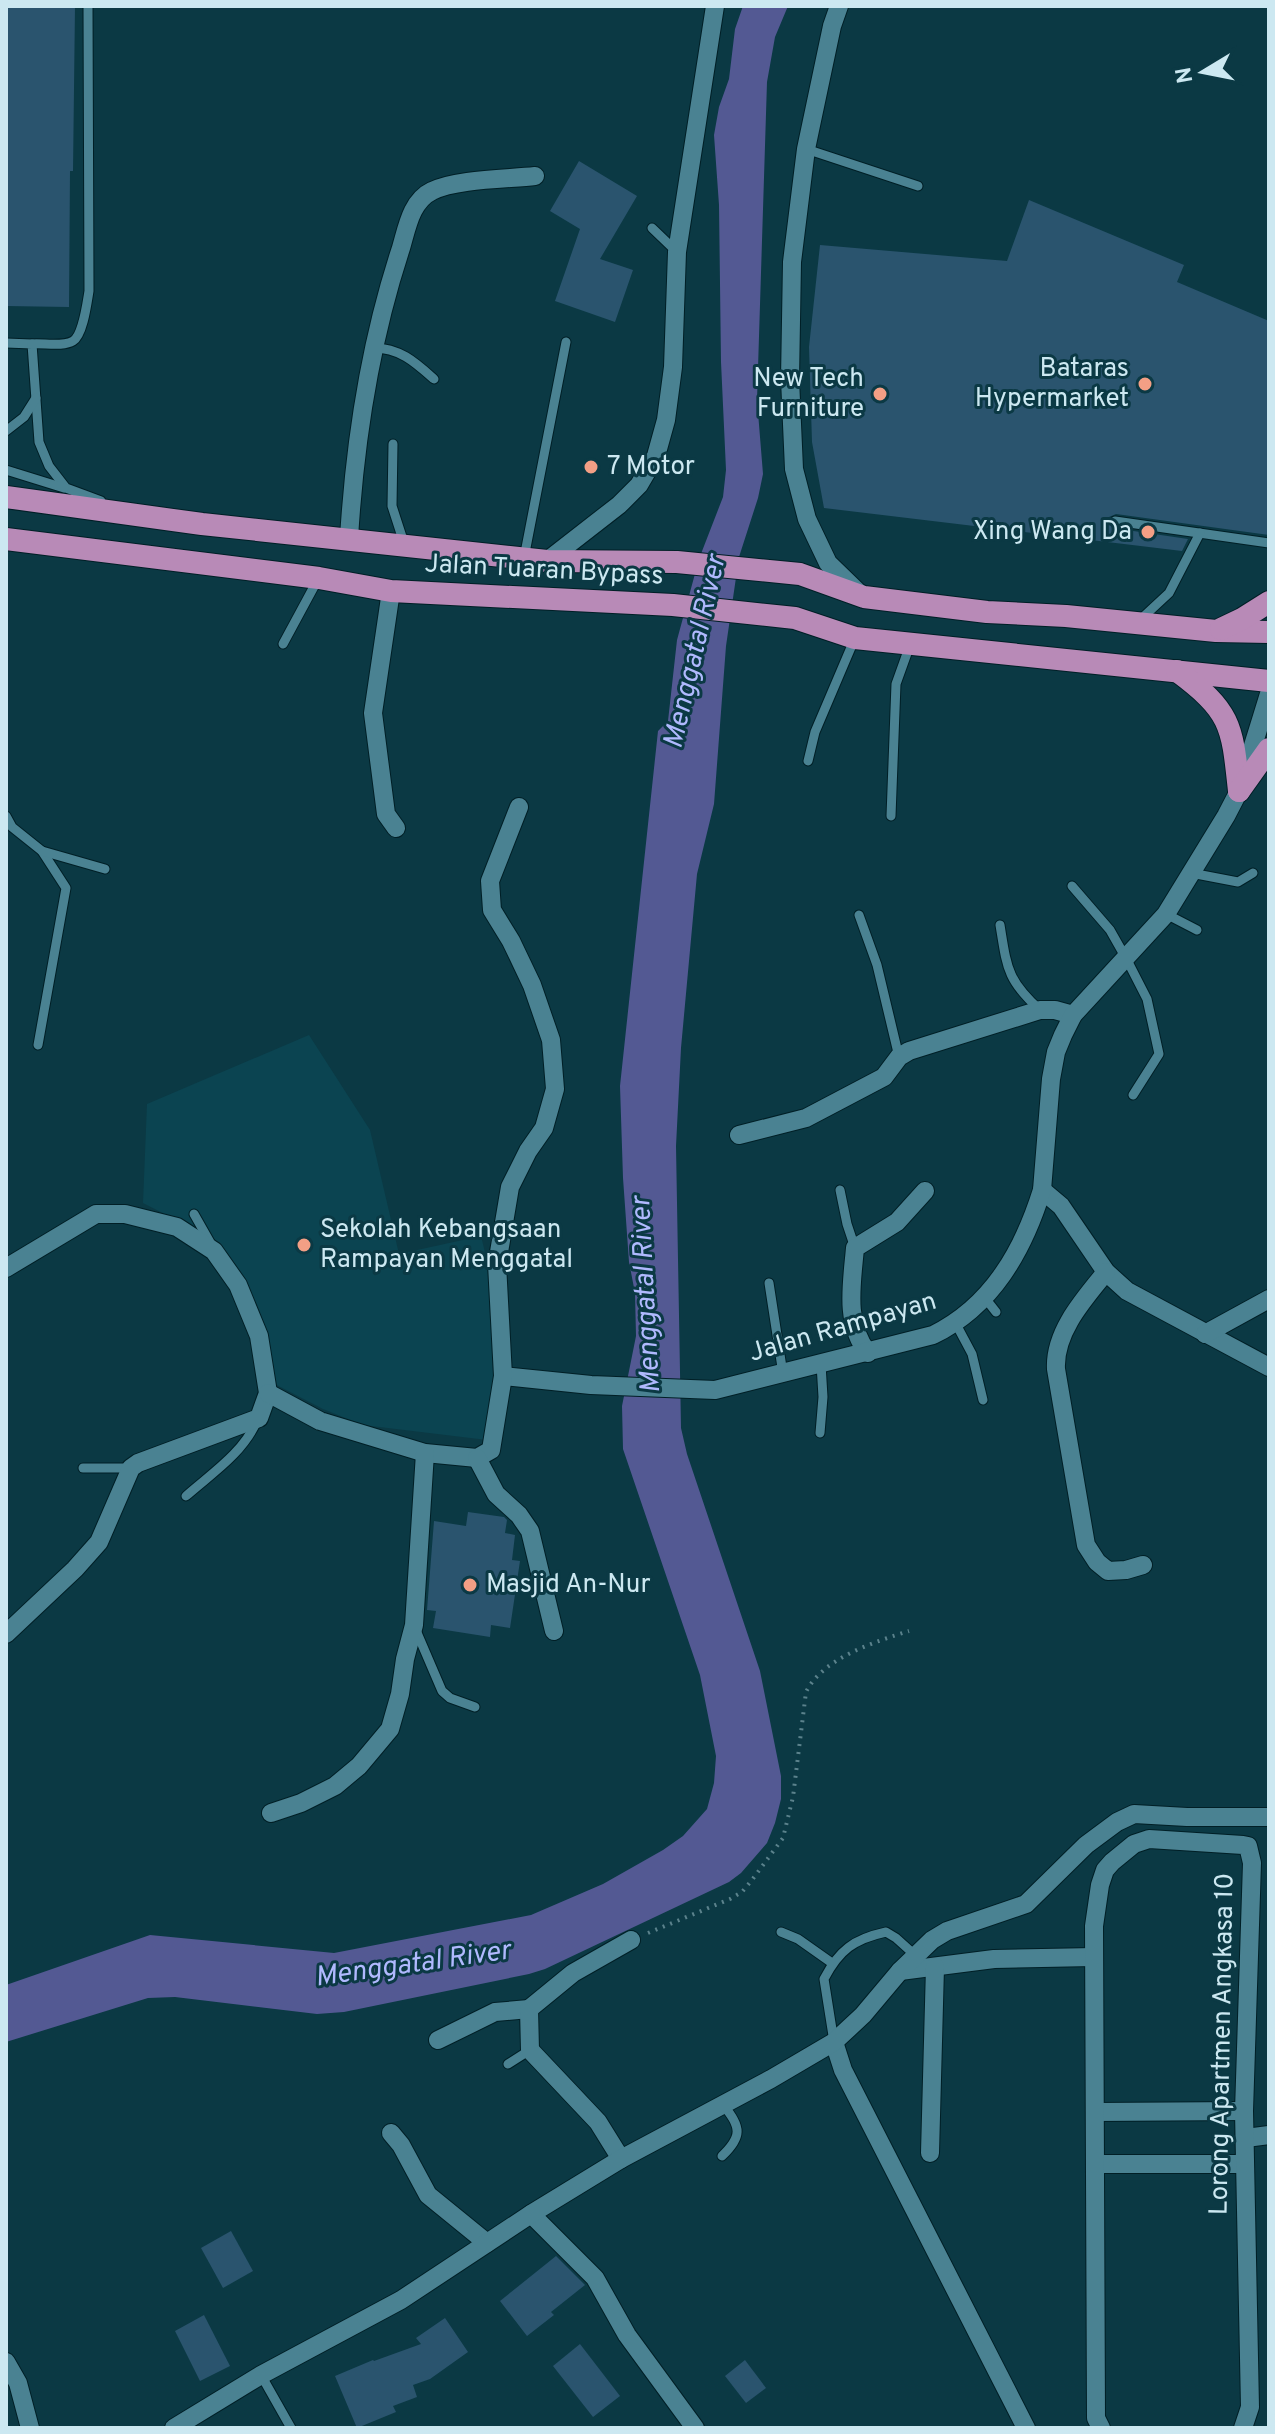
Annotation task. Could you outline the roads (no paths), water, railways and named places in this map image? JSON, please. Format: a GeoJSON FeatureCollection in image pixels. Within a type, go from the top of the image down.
{"type":"FeatureCollection","features":[{"type":"Feature","properties":{"kind":"highway","name":"Jalan Tuaran Bypass"},"geometry":{"type":"LineString","coordinates":[[6,497],[141,516],[547,561],[677,562],[800,574],[864,597],[987,612],[1066,616],[1216,631],[1269,632]]}},
{"type":"Feature","properties":{"kind":"highway","name":"Jalan Tuaran Bypass"},"geometry":{"type":"LineString","coordinates":[[6,539],[319,578],[391,591],[673,605],[795,618],[855,638],[1269,681]]}},
{"type":"Feature","properties":{"kind":"highway"},"geometry":{"type":"LineString","coordinates":[[1216,631],[1269,602]]}},
{"type":"Feature","properties":{"kind":"highway"},"geometry":{"type":"LineString","coordinates":[[1176,670],[1206,693],[1223,713],[1231,733],[1239,791]]}},
{"type":"Feature","properties":{"kind":"highway"},"geometry":{"type":"LineString","coordinates":[[1239,791],[1269,749]]}},
{"type":"Feature","properties":{"kind":"street"},"geometry":{"type":"LineString","coordinates":[[547,561],[619,505],[639,485],[656,456],[666,420],[673,367],[677,252],[715,6]]}},
{"type":"Feature","properties":{"kind":"street"},"geometry":{"type":"LineString","coordinates":[[839,6],[806,149],[792,262],[790,379],[794,469],[807,519],[828,563],[864,597]]}},
{"type":"Feature","properties":{"kind":"street"},"geometry":{"type":"LineString","coordinates":[[349,538],[352,481],[373,348],[390,280],[414,208],[432,191],[458,184],[535,176]]}},
{"type":"Feature","properties":{"kind":"street"},"geometry":{"type":"LineString","coordinates":[[391,591],[373,713],[386,814],[396,828]]}},
{"type":"Feature","properties":{"kind":"street","name":"Jalan Rampayan"},"geometry":{"type":"LineString","coordinates":[[503,1376],[591,1385],[715,1390],[933,1335],[991,1305],[1028,1228],[1042,1190],[1056,1052],[1073,1015],[1127,960],[1166,914],[1191,873],[1239,791],[1269,694]]}},
{"type":"Feature","properties":{"kind":"street"},"geometry":{"type":"LineString","coordinates":[[268,1393],[320,1421],[425,1453],[477,1458],[491,1450],[503,1376],[497,1264],[510,1187],[544,1128],[555,1089],[551,1040],[532,985],[492,910],[490,881],[519,807]]}},
{"type":"Feature","properties":{"kind":"street"},"geometry":{"type":"LineString","coordinates":[[739,1135],[806,1118],[884,1077],[899,1057],[909,1051],[1040,1010],[1073,1015]]}},
{"type":"Feature","properties":{"kind":"street"},"geometry":{"type":"LineString","coordinates":[[1042,1190],[1061,1206],[1106,1272],[1127,1291],[1269,1367]]}},
{"type":"Feature","properties":{"kind":"street"},"geometry":{"type":"LineString","coordinates":[[868,1353],[859,1341],[851,1309],[855,1248],[897,1222],[925,1191]]}},
{"type":"Feature","properties":{"kind":"street"},"geometry":{"type":"LineString","coordinates":[[6,1268],[96,1214],[125,1214],[177,1227],[214,1251],[238,1285],[259,1336],[268,1393],[259,1418],[131,1468],[99,1542],[6,1634]]}},
{"type":"Feature","properties":{"kind":"street"},"geometry":{"type":"LineString","coordinates":[[1106,1272],[1078,1308],[1059,1342],[1055,1354],[1056,1369],[1086,1545],[1097,1562],[1108,1571],[1143,1565]]}},
{"type":"Feature","properties":{"kind":"street"},"geometry":{"type":"LineString","coordinates":[[1205,1334],[1269,1299]]}},
{"type":"Feature","properties":{"kind":"street"},"geometry":{"type":"LineString","coordinates":[[271,1813],[301,1803],[335,1786],[359,1766],[390,1729],[414,1625],[425,1453]]}},
{"type":"Feature","properties":{"kind":"street"},"geometry":{"type":"LineString","coordinates":[[477,1458],[496,1494],[519,1515],[530,1531],[554,1631]]}},
{"type":"Feature","properties":{"kind":"street"},"geometry":{"type":"LineString","coordinates":[[174,2428],[261,2375],[401,2300],[621,2159],[834,2042],[932,1940],[947,1931],[1026,1904],[1097,1836],[1117,1822],[1134,1814],[1269,1817]]}},
{"type":"Feature","properties":{"kind":"street","name":"Lorong Apartmen Angkasa 10"},"geometry":{"type":"LineString","coordinates":[[1101,2428],[1096,2418],[1094,1926],[1105,1870],[1134,1844],[1149,1839],[1248,1846],[1252,1863],[1244,2111],[1250,2407],[1243,2428]]}},
{"type":"Feature","properties":{"kind":"street"},"geometry":{"type":"LineString","coordinates":[[438,2040],[495,2012],[529,2009],[573,1973],[631,1940]]}},
{"type":"Feature","properties":{"kind":"street"},"geometry":{"type":"LineString","coordinates":[[900,1971],[994,1959],[1094,1957]]}},
{"type":"Feature","properties":{"kind":"street"},"geometry":{"type":"LineString","coordinates":[[930,2153],[935,1967]]}},
{"type":"Feature","properties":{"kind":"street"},"geometry":{"type":"LineString","coordinates":[[529,2009],[530,2050],[598,2122],[621,2159]]}},
{"type":"Feature","properties":{"kind":"street"},"geometry":{"type":"LineString","coordinates":[[834,2042],[843,2070],[1026,2428]]}},
{"type":"Feature","properties":{"kind":"street"},"geometry":{"type":"LineString","coordinates":[[1095,2112],[1244,2111]]}},
{"type":"Feature","properties":{"kind":"street"},"geometry":{"type":"LineString","coordinates":[[391,2133],[401,2145],[428,2195],[487,2243]]}},
{"type":"Feature","properties":{"kind":"street"},"geometry":{"type":"LineString","coordinates":[[1246,2138],[1269,2135]]}},
{"type":"Feature","properties":{"kind":"street"},"geometry":{"type":"LineString","coordinates":[[1095,2164],[1245,2164]]}},
{"type":"Feature","properties":{"kind":"street"},"geometry":{"type":"LineString","coordinates":[[531,2214],[595,2278],[627,2335],[695,2428]]}},
{"type":"Feature","properties":{"kind":"street"},"geometry":{"type":"LineString","coordinates":[[6,2362],[18,2383],[30,2428]]}},
{"type":"Feature","properties":{"kind":"lane"},"geometry":{"type":"LineString","coordinates":[[6,343],[67,343],[79,334],[89,291],[88,6]]}},
{"type":"Feature","properties":{"kind":"lane"},"geometry":{"type":"LineString","coordinates":[[806,149],[918,186]]}},
{"type":"Feature","properties":{"kind":"lane"},"geometry":{"type":"LineString","coordinates":[[652,228],[677,252]]}},
{"type":"Feature","properties":{"kind":"lane"},"geometry":{"type":"LineString","coordinates":[[524,558],[566,342]]}},
{"type":"Feature","properties":{"kind":"lane"},"geometry":{"type":"LineString","coordinates":[[32,344],[39,442],[49,466],[66,488]]}},
{"type":"Feature","properties":{"kind":"lane"},"geometry":{"type":"LineString","coordinates":[[373,348],[403,354],[434,379]]}},
{"type":"Feature","properties":{"kind":"lane"},"geometry":{"type":"LineString","coordinates":[[6,431],[24,417],[36,398]]}},
{"type":"Feature","properties":{"kind":"lane"},"geometry":{"type":"LineString","coordinates":[[393,444],[392,506],[404,544]]}},
{"type":"Feature","properties":{"kind":"lane"},"geometry":{"type":"LineString","coordinates":[[6,470],[141,516]]}},
{"type":"Feature","properties":{"kind":"lane"},"geometry":{"type":"LineString","coordinates":[[1115,521],[1269,543]]}},
{"type":"Feature","properties":{"kind":"lane"},"geometry":{"type":"LineString","coordinates":[[1136,624],[1169,593],[1200,533]]}},
{"type":"Feature","properties":{"kind":"lane"},"geometry":{"type":"LineString","coordinates":[[283,644],[319,578]]}},
{"type":"Feature","properties":{"kind":"lane"},"geometry":{"type":"LineString","coordinates":[[808,761],[815,732],[855,638]]}},
{"type":"Feature","properties":{"kind":"lane"},"geometry":{"type":"LineString","coordinates":[[891,816],[896,684],[910,645]]}},
{"type":"Feature","properties":{"kind":"lane"},"geometry":{"type":"LineString","coordinates":[[6,816],[12,827],[42,851],[66,888],[38,1045]]}},
{"type":"Feature","properties":{"kind":"lane"},"geometry":{"type":"LineString","coordinates":[[42,851],[105,869]]}},
{"type":"Feature","properties":{"kind":"lane"},"geometry":{"type":"LineString","coordinates":[[1191,873],[1238,882],[1253,873]]}},
{"type":"Feature","properties":{"kind":"lane"},"geometry":{"type":"LineString","coordinates":[[1072,886],[1110,930],[1147,999],[1159,1054],[1133,1095]]}},
{"type":"Feature","properties":{"kind":"lane"},"geometry":{"type":"LineString","coordinates":[[1166,914],[1197,930]]}},
{"type":"Feature","properties":{"kind":"lane"},"geometry":{"type":"LineString","coordinates":[[859,915],[877,965],[899,1057]]}},
{"type":"Feature","properties":{"kind":"lane"},"geometry":{"type":"LineString","coordinates":[[1000,925],[1005,958],[1015,985],[1040,1010]]}},
{"type":"Feature","properties":{"kind":"lane"},"geometry":{"type":"LineString","coordinates":[[840,1190],[855,1248]]}},
{"type":"Feature","properties":{"kind":"lane"},"geometry":{"type":"LineString","coordinates":[[194,1214],[214,1251]]}},
{"type":"Feature","properties":{"kind":"lane"},"geometry":{"type":"LineString","coordinates":[[769,1283],[783,1374]]}},
{"type":"Feature","properties":{"kind":"lane"},"geometry":{"type":"LineString","coordinates":[[956,1324],[972,1354],[983,1400]]}},
{"type":"Feature","properties":{"kind":"lane"},"geometry":{"type":"LineString","coordinates":[[820,1433],[823,1397],[821,1364]]}},
{"type":"Feature","properties":{"kind":"lane"},"geometry":{"type":"LineString","coordinates":[[186,1496],[225,1465],[251,1435],[259,1418]]}},
{"type":"Feature","properties":{"kind":"lane"},"geometry":{"type":"LineString","coordinates":[[83,1468],[131,1468]]}},
{"type":"Feature","properties":{"kind":"lane"},"geometry":{"type":"LineString","coordinates":[[414,1625],[442,1691],[450,1698],[475,1707]]}},
{"type":"Feature","properties":{"kind":"lane"},"geometry":{"type":"LineString","coordinates":[[781,1932],[798,1939],[832,1963]]}},
{"type":"Feature","properties":{"kind":"lane"},"geometry":{"type":"LineString","coordinates":[[834,2042],[824,1979],[842,1951],[856,1942],[886,1932],[916,1956]]}},
{"type":"Feature","properties":{"kind":"lane"},"geometry":{"type":"LineString","coordinates":[[508,2064],[530,2050]]}},
{"type":"Feature","properties":{"kind":"lane"},"geometry":{"type":"LineString","coordinates":[[722,2156],[734,2145],[737,2135],[737,2126],[723,2105]]}},
{"type":"Feature","properties":{"kind":"lane"},"geometry":{"type":"LineString","coordinates":[[261,2375],[291,2428]]}},
{"type":"Feature","properties":{"kind":"water","name":"Menggatal River"},"geometry":{"type":"Polygon","coordinates":[[[743,6],[788,6],[775,37],[767,82],[757,400],[763,474],[739,557],[726,646],[714,804],[697,874],[681,1048],[676,1146],[681,1428],[760,1671],[781,1776],[781,1799],[775,1823],[767,1843],[729,1882],[529,1974],[344,2012],[317,2014],[175,1997],[148,1998],[6,2042],[6,1985],[150,1935],[334,1953],[531,1915],[603,1884],[663,1850],[683,1836],[707,1809],[714,1783],[716,1756],[700,1675],[623,1449],[622,1406],[636,1336],[635,1293],[629,1262],[623,1178],[620,1086],[658,731],[668,721],[677,640],[699,559],[723,497],[726,470],[719,205],[714,135],[719,107],[729,79],[735,29],[743,6]]]}},
{"type":"Feature","properties":{"kind":"place","name":"Bataras Hypermarket"},"geometry":{"type":"Point","coordinates":[1145,384]}},
{"type":"Feature","properties":{"kind":"place","name":"New Tech Furniture"},"geometry":{"type":"Point","coordinates":[880,394]}},
{"type":"Feature","properties":{"kind":"place","name":"7 Motor"},"geometry":{"type":"Point","coordinates":[591,467]}},
{"type":"Feature","properties":{"kind":"place","name":"Xing Wang Da"},"geometry":{"type":"Point","coordinates":[1148,532]}},
{"type":"Feature","properties":{"kind":"place","name":"Sekolah Kebangsaan Rampayan Menggatal"},"geometry":{"type":"Point","coordinates":[304,1245]}},
{"type":"Feature","properties":{"kind":"place","name":"Masjid An-Nur"},"geometry":{"type":"Point","coordinates":[470,1585]}}]}
